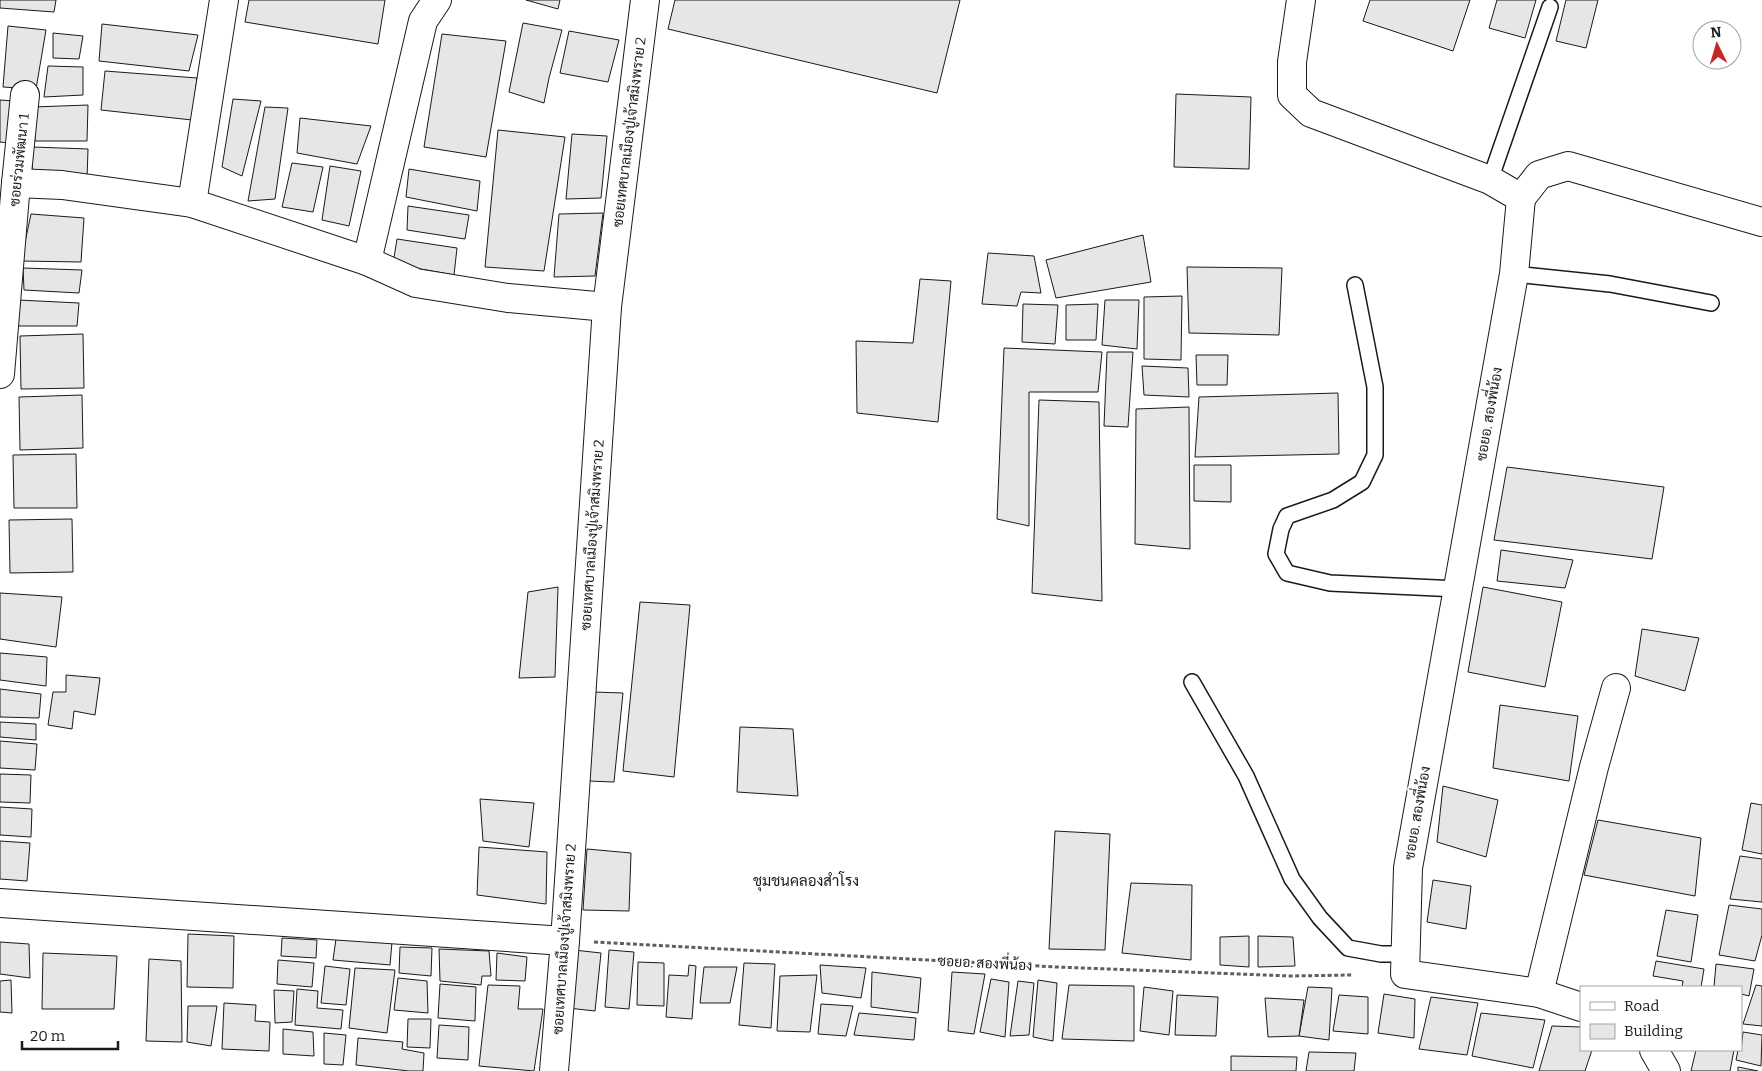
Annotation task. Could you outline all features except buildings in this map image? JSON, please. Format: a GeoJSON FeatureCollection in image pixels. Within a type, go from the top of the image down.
{"type":"FeatureCollection","features":[{"type":"Feature","properties":{"kind":"street"},"geometry":{"type":"LineString","coordinates":[[192,203],[224,0]]}},
{"type":"Feature","properties":{"kind":"street"},"geometry":{"type":"LineString","coordinates":[[368,260],[423,21],[437,0]]}},
{"type":"Feature","properties":{"kind":"street","name":"ซอยเทศบาลเมืองปู่เจ้าสมิงพราย 2"},"geometry":{"type":"LineString","coordinates":[[554,1071],[565,941],[607,307],[645,0]]}},
{"type":"Feature","properties":{"kind":"street"},"geometry":{"type":"LineString","coordinates":[[1301,0],[1292,62],[1292,95],[1311,113],[1490,180],[1521,198],[1539,175],[1568,166],[1762,222]]}},
{"type":"Feature","properties":{"kind":"street","name":"ซอยร่วมพัฒนา 1"},"geometry":{"type":"LineString","coordinates":[[0,374],[25,95]]}},
{"type":"Feature","properties":{"kind":"street"},"geometry":{"type":"LineString","coordinates":[[16,183],[62,186],[192,203],[368,260],[416,283],[508,298],[607,307]]}},
{"type":"Feature","properties":{"kind":"street","name":"ซอยอ. สองพี่น้อง"},"geometry":{"type":"LineString","coordinates":[[1521,198],[1514,274],[1408,868],[1405,974],[1538,993],[1580,1007]]}},
{"type":"Feature","properties":{"kind":"street"},"geometry":{"type":"LineString","coordinates":[[1538,993],[1594,767],[1616,688]]}},
{"type":"Feature","properties":{"kind":"street"},"geometry":{"type":"LineString","coordinates":[[0,903],[565,941]]}},
{"type":"Feature","properties":{"kind":"street"},"geometry":{"type":"LineString","coordinates":[[1655,1051],[1666,1071]]}},
{"type":"Feature","properties":{"kind":"lane"},"geometry":{"type":"LineString","coordinates":[[1490,180],[1550,7]]}},
{"type":"Feature","properties":{"kind":"lane"},"geometry":{"type":"LineString","coordinates":[[1514,274],[1610,284],[1711,303]]}},
{"type":"Feature","properties":{"kind":"lane"},"geometry":{"type":"LineString","coordinates":[[1355,285],[1374,387],[1375,455],[1362,482],[1333,500],[1287,516],[1281,529],[1276,554],[1287,573],[1330,583],[1458,589]]}},
{"type":"Feature","properties":{"kind":"lane"},"geometry":{"type":"LineString","coordinates":[[1192,682],[1246,776],[1292,879],[1320,918],[1348,948],[1381,954],[1405,954]]}},
{"type":"Feature","properties":{"kind":"path","name":"ซอยอ. สองพี่น้อง"},"geometry":{"type":"LineString","coordinates":[[565,941],[1057,967],[1291,976],[1358,975]]}},
{"type":"Feature","properties":{"kind":"district","name":"ชุมชนคลองสำโรง"},"geometry":{"type":"Point","coordinates":[806,881]}}]}
